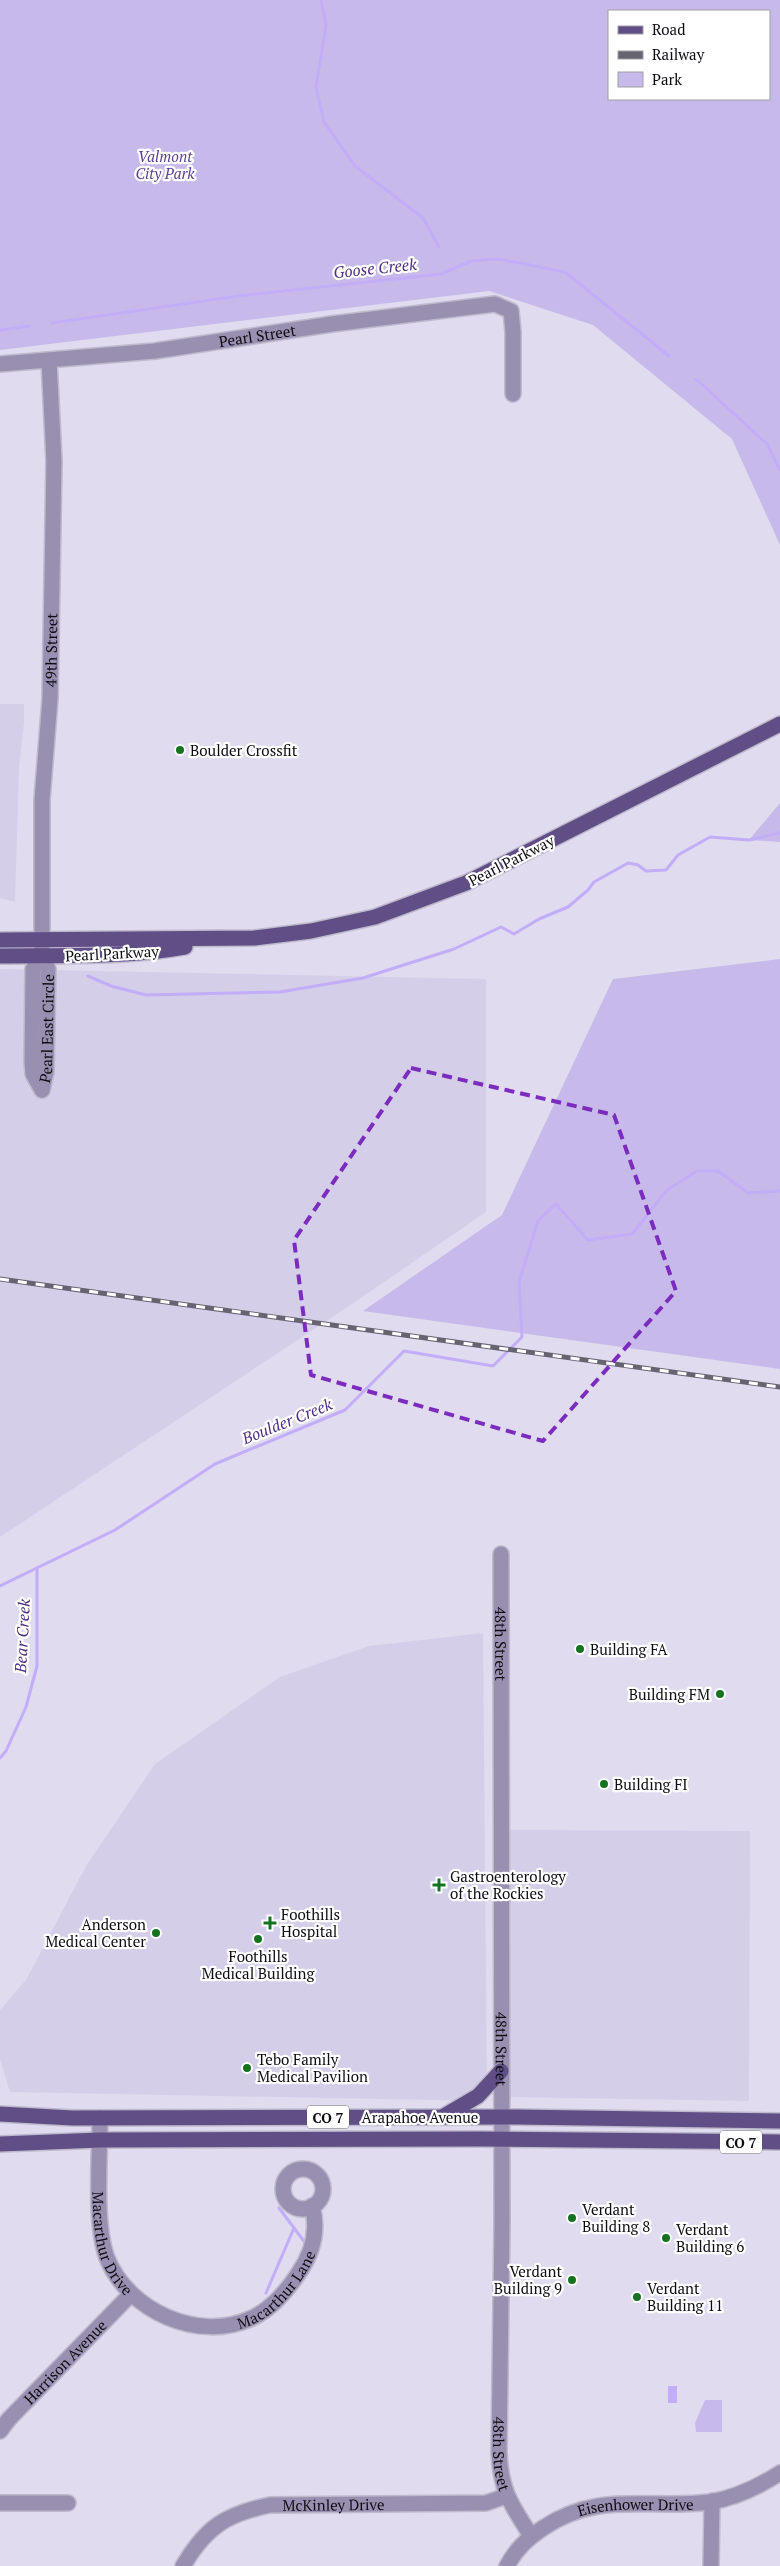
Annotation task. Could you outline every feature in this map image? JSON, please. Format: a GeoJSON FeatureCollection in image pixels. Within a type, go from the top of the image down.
{"type":"FeatureCollection","features":[{"type":"Feature","properties":{"kind":"main road","name":"Pearl Parkway"},"geometry":{"type":"LineString","coordinates":[[0,940],[223,940],[283,936],[339,926],[375,917],[433,897],[466,883],[780,724]]}},
{"type":"Feature","properties":{"kind":"main road","name":"Pearl Parkway"},"geometry":{"type":"LineString","coordinates":[[0,956],[145,953],[223,940]]}},
{"type":"Feature","properties":{"kind":"main road"},"geometry":{"type":"LineString","coordinates":[[442,2117],[478,2096],[500,2071]]}},
{"type":"Feature","properties":{"kind":"main road","name":"Arapahoe Avenue"},"geometry":{"type":"LineString","coordinates":[[0,2114],[100,2118],[501,2117],[780,2121]]}},
{"type":"Feature","properties":{"kind":"main road","name":"Arapahoe Avenue"},"geometry":{"type":"LineString","coordinates":[[0,2144],[100,2140],[500,2139],[780,2142]]}},
{"type":"Feature","properties":{"kind":"street","name":"Pearl Street"},"geometry":{"type":"LineString","coordinates":[[0,364],[155,351],[485,303],[504,306],[511,311],[513,394]]}},
{"type":"Feature","properties":{"kind":"street","name":"49th Street"},"geometry":{"type":"LineString","coordinates":[[42,956],[42,800],[50,699],[54,461],[49,360]]}},
{"type":"Feature","properties":{"kind":"street","name":"Pearl East Circle"},"geometry":{"type":"LineString","coordinates":[[42,956],[48,969],[46,1072],[42,1090],[33,1074],[32,1033],[33,969],[42,956]]}},
{"type":"Feature","properties":{"kind":"street","name":"48th Street"},"geometry":{"type":"LineString","coordinates":[[500,1554],[501,2117],[499,2453],[500,2472],[506,2496],[531,2536]]}},
{"type":"Feature","properties":{"kind":"street","name":"Macarthur Drive"},"geometry":{"type":"LineString","coordinates":[[100,2118],[102,2241],[114,2272],[131,2294],[173,2320],[193,2325]]}},
{"type":"Feature","properties":{"kind":"street","name":"Macarthur Lane"},"geometry":{"type":"LineString","coordinates":[[193,2325],[226,2325],[252,2318],[278,2298],[298,2275],[311,2250],[315,2226],[312,2206]]}},
{"type":"Feature","properties":{"kind":"street","name":"Harrison Avenue"},"geometry":{"type":"LineString","coordinates":[[0,2430],[8,2419],[131,2294]]}},
{"type":"Feature","properties":{"kind":"street","name":"Eisenhower Drive"},"geometry":{"type":"LineString","coordinates":[[507,2566],[514,2554],[531,2536],[561,2516],[598,2504],[712,2501],[741,2494],[780,2473]]}},
{"type":"Feature","properties":{"kind":"street","name":"McKinley Drive"},"geometry":{"type":"LineString","coordinates":[[183,2566],[203,2535],[227,2519],[246,2510],[270,2505],[486,2503],[506,2496]]}},
{"type":"Feature","properties":{"kind":"street"},"geometry":{"type":"LineString","coordinates":[[712,2501],[712,2566]]}},
{"type":"Feature","properties":{"kind":"street"},"geometry":{"type":"LineString","coordinates":[[0,2503],[68,2503]]}},
{"type":"Feature","properties":{"kind":"highlighted area"},"geometry":{"type":"Polygon","coordinates":[[[411,1068],[614,1115],[676,1291],[543,1441],[311,1375],[294,1240],[411,1068]]]}},
{"type":"Feature","properties":{"kind":"shaded area"},"geometry":{"type":"Polygon","coordinates":[[[0,704],[24,704],[24,723],[19,767],[15,902],[0,898],[0,704]]]}},
{"type":"Feature","properties":{"kind":"shaded area"},"geometry":{"type":"Polygon","coordinates":[[[0,969],[486,979],[486,1212],[352,1304],[0,1537],[0,969]]]}},
{"type":"Feature","properties":{"kind":"shaded area","name":"Foothills Hospital"},"geometry":{"type":"Polygon","coordinates":[[[483,1633],[487,2101],[10,2092],[0,2059],[0,2010],[26,1980],[86,1866],[155,1764],[280,1677],[369,1646],[483,1633]]]}},
{"type":"Feature","properties":{"kind":"shaded area"},"geometry":{"type":"Polygon","coordinates":[[[508,1830],[750,1831],[749,2101],[506,2097],[508,1830]]]}},
{"type":"Feature","properties":{"kind":"shaded area"},"geometry":{"type":"Polygon","coordinates":[[[668,2386],[677,2386],[677,2403],[668,2403],[668,2386]]]}},
{"type":"Feature","properties":{"kind":"green space","name":"Valmont City Park"},"geometry":{"type":"Polygon","coordinates":[[[0,0],[780,0],[780,545],[732,439],[593,325],[489,291],[0,350],[0,0]]]}},
{"type":"Feature","properties":{"kind":"green space"},"geometry":{"type":"Polygon","coordinates":[[[780,803],[780,842],[749,840],[780,803]]]}},
{"type":"Feature","properties":{"kind":"green space"},"geometry":{"type":"Polygon","coordinates":[[[780,959],[780,1369],[363,1311],[502,1215],[613,979],[780,959]]]}},
{"type":"Feature","properties":{"kind":"green space"},"geometry":{"type":"Polygon","coordinates":[[[705,2400],[722,2400],[722,2432],[696,2432],[695,2423],[705,2400]]]}},
{"type":"Feature","properties":{"kind":"waterway"},"geometry":{"type":"LineString","coordinates":[[321,0],[326,25],[316,87],[324,122],[355,166],[423,218],[439,247]]}},
{"type":"Feature","properties":{"kind":"waterway","name":"Goose Creek"},"geometry":{"type":"LineString","coordinates":[[52,323],[238,296],[441,274],[471,261],[499,259],[565,272],[669,356]]}},
{"type":"Feature","properties":{"kind":"waterway","name":"Goose Creek"},"geometry":{"type":"LineString","coordinates":[[0,330],[29,326]]}},
{"type":"Feature","properties":{"kind":"waterway","name":"Goose Creek"},"geometry":{"type":"LineString","coordinates":[[696,379],[767,444],[780,470]]}},
{"type":"Feature","properties":{"kind":"waterway"},"geometry":{"type":"LineString","coordinates":[[88,976],[111,986],[146,995],[280,992],[363,978],[454,949],[501,927],[514,934],[539,919],[568,907],[588,890],[594,882],[628,863],[638,865],[646,871],[666,870],[678,855],[710,837],[749,840],[780,833]]}},
{"type":"Feature","properties":{"kind":"waterway","name":"Boulder Creek"},"geometry":{"type":"LineString","coordinates":[[0,1586],[115,1530],[215,1464],[345,1410],[404,1351],[493,1366],[522,1337],[519,1282],[538,1221],[556,1204],[588,1240],[632,1234],[667,1190],[697,1171],[718,1171],[748,1193],[780,1191]]}},
{"type":"Feature","properties":{"kind":"waterway","name":"Bear Creek"},"geometry":{"type":"LineString","coordinates":[[0,1758],[6,1751],[26,1707],[37,1666],[37,1568]]}},
{"type":"Feature","properties":{"kind":"waterway"},"geometry":{"type":"LineString","coordinates":[[279,2208],[306,2244]]}},
{"type":"Feature","properties":{"kind":"waterway"},"geometry":{"type":"LineString","coordinates":[[266,2293],[294,2228]]}},
{"type":"Feature","properties":{"kind":"railway"},"geometry":{"type":"LineString","coordinates":[[0,1279],[780,1387]]}},
{"type":"Feature","properties":{"kind":"place","name":"Boulder Crossfit"},"geometry":{"type":"Point","coordinates":[180,750]}},
{"type":"Feature","properties":{"kind":"place","name":"Building FA"},"geometry":{"type":"Point","coordinates":[580,1649]}},
{"type":"Feature","properties":{"kind":"place","name":"Building FM"},"geometry":{"type":"Point","coordinates":[720,1694]}},
{"type":"Feature","properties":{"kind":"place","name":"Building FI"},"geometry":{"type":"Point","coordinates":[604,1784]}},
{"type":"Feature","properties":{"kind":"place","name":"Gastroenterology of the Rockies"},"geometry":{"type":"Point","coordinates":[439,1885]}},
{"type":"Feature","properties":{"kind":"place","name":"Foothills Hospital"},"geometry":{"type":"Point","coordinates":[270,1923]}},
{"type":"Feature","properties":{"kind":"place","name":"Anderson Medical Center"},"geometry":{"type":"Point","coordinates":[156,1933]}},
{"type":"Feature","properties":{"kind":"place","name":"Foothills Medical Building"},"geometry":{"type":"Point","coordinates":[258,1939]}},
{"type":"Feature","properties":{"kind":"place","name":"Tebo Family Medical Pavilion"},"geometry":{"type":"Point","coordinates":[247,2068]}},
{"type":"Feature","properties":{"kind":"place","name":"Verdant Building 8"},"geometry":{"type":"Point","coordinates":[572,2218]}},
{"type":"Feature","properties":{"kind":"place","name":"Verdant Building 6"},"geometry":{"type":"Point","coordinates":[666,2238]}},
{"type":"Feature","properties":{"kind":"place","name":"Verdant Building 9"},"geometry":{"type":"Point","coordinates":[572,2280]}},
{"type":"Feature","properties":{"kind":"place","name":"Verdant Building 11"},"geometry":{"type":"Point","coordinates":[637,2297]}}]}
